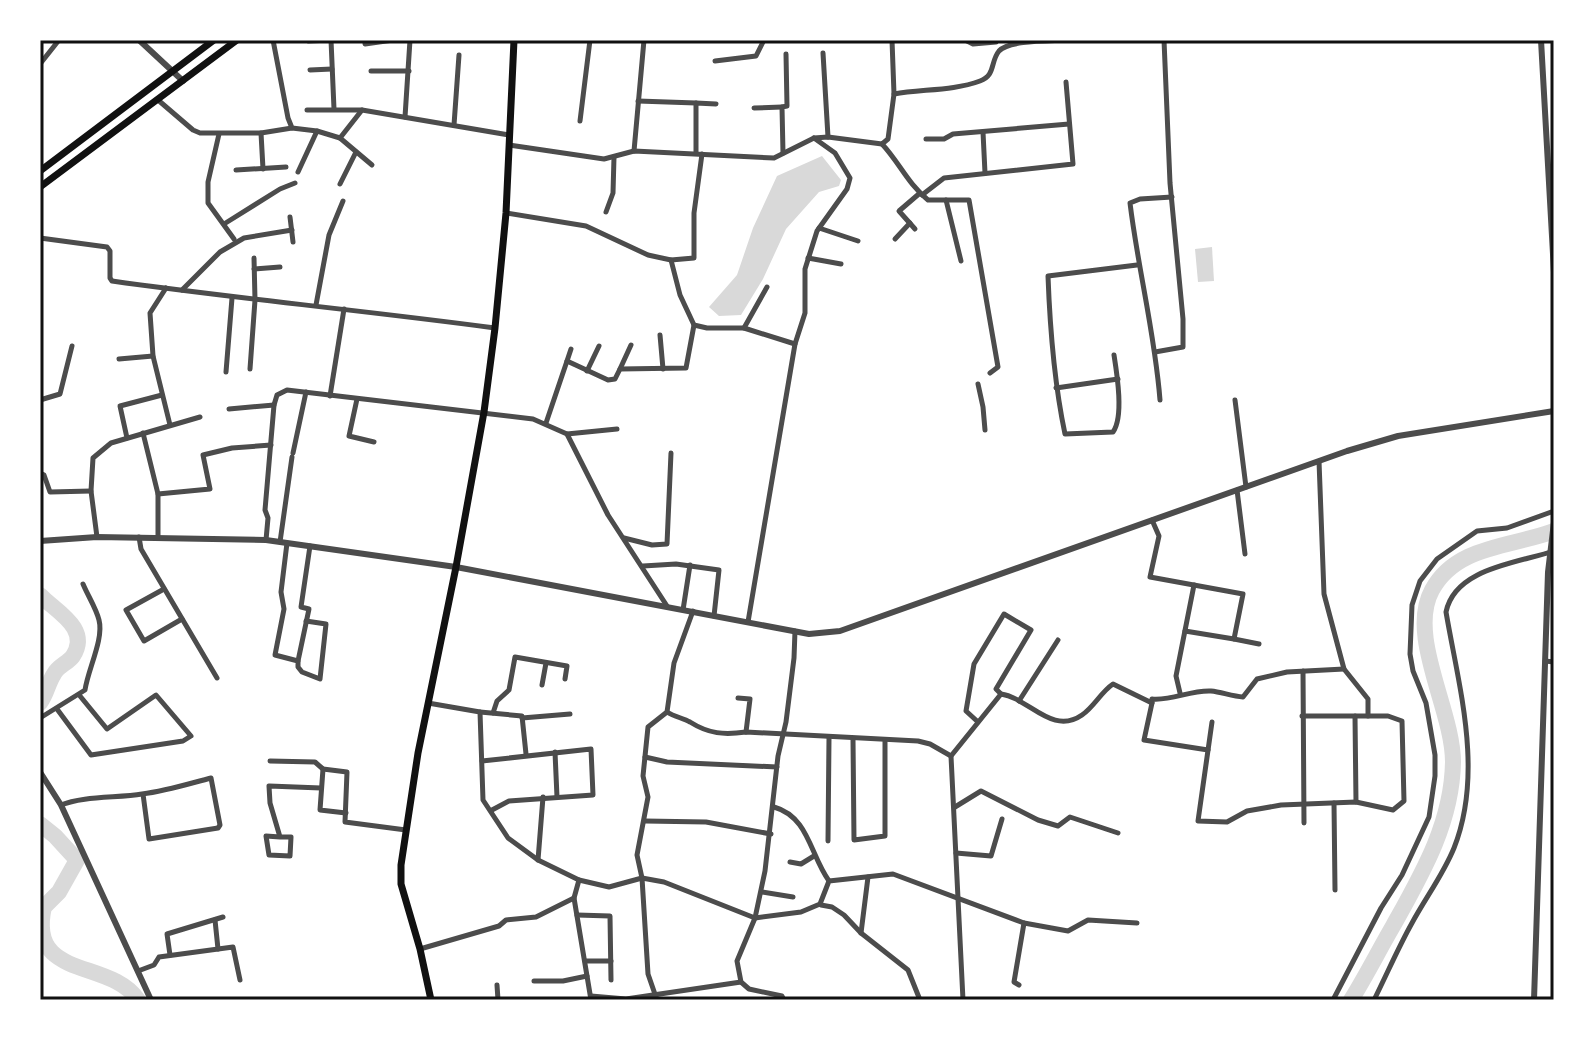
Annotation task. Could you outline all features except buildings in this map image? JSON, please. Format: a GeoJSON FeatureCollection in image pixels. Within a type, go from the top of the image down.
{"type":"FeatureCollection","features":[{"type":"Feature","properties":{"kind":"main road"},"geometry":{"type":"LineString","coordinates":[[40,171],[214,40]]}},
{"type":"Feature","properties":{"kind":"main road"},"geometry":{"type":"LineString","coordinates":[[40,187],[237,40]]}},
{"type":"Feature","properties":{"kind":"main road"},"geometry":{"type":"LineString","coordinates":[[431,1000],[401,884],[406,830],[428,703],[484,412],[506,213],[514,40]]}},
{"type":"Feature","properties":{"kind":"street"},"geometry":{"type":"LineString","coordinates":[[40,64],[59,40]]}},
{"type":"Feature","properties":{"kind":"street"},"geometry":{"type":"LineString","coordinates":[[139,40],[183,81]]}},
{"type":"Feature","properties":{"kind":"street"},"geometry":{"type":"LineString","coordinates":[[273,40],[292,128]]}},
{"type":"Feature","properties":{"kind":"street"},"geometry":{"type":"LineString","coordinates":[[308,41],[331,40],[334,109]]}},
{"type":"Feature","properties":{"kind":"street"},"geometry":{"type":"LineString","coordinates":[[365,44],[393,40]]}},
{"type":"Feature","properties":{"kind":"street"},"geometry":{"type":"LineString","coordinates":[[405,117],[410,40]]}},
{"type":"Feature","properties":{"kind":"street"},"geometry":{"type":"LineString","coordinates":[[580,121],[590,40]]}},
{"type":"Feature","properties":{"kind":"street"},"geometry":{"type":"LineString","coordinates":[[634,151],[644,40]]}},
{"type":"Feature","properties":{"kind":"street"},"geometry":{"type":"LineString","coordinates":[[715,61],[756,56],[764,40]]}},
{"type":"Feature","properties":{"kind":"street"},"geometry":{"type":"LineString","coordinates":[[882,144],[888,139],[894,94],[892,40]]}},
{"type":"Feature","properties":{"kind":"street"},"geometry":{"type":"LineString","coordinates":[[965,40],[973,44],[996,41],[1001,49]]}},
{"type":"Feature","properties":{"kind":"street"},"geometry":{"type":"LineString","coordinates":[[894,94],[947,89],[980,81],[991,74],[1001,49],[1017,44],[1065,40]]}},
{"type":"Feature","properties":{"kind":"street"},"geometry":{"type":"LineString","coordinates":[[1155,352],[1183,347],[1164,40]]}},
{"type":"Feature","properties":{"kind":"street"},"geometry":{"type":"LineString","coordinates":[[1541,40],[1554,272]]}},
{"type":"Feature","properties":{"kind":"street"},"geometry":{"type":"LineString","coordinates":[[823,53],[828,137]]}},
{"type":"Feature","properties":{"kind":"street"},"geometry":{"type":"LineString","coordinates":[[754,108],[787,106],[786,54]]}},
{"type":"Feature","properties":{"kind":"street"},"geometry":{"type":"LineString","coordinates":[[454,125],[459,55]]}},
{"type":"Feature","properties":{"kind":"street"},"geometry":{"type":"LineString","coordinates":[[310,70],[332,69]]}},
{"type":"Feature","properties":{"kind":"street"},"geometry":{"type":"LineString","coordinates":[[371,71],[409,71]]}},
{"type":"Feature","properties":{"kind":"street"},"geometry":{"type":"LineString","coordinates":[[915,229],[899,211],[944,178],[1073,164],[1066,82]]}},
{"type":"Feature","properties":{"kind":"street"},"geometry":{"type":"LineString","coordinates":[[157,99],[193,130],[219,134],[261,133],[292,128],[317,131],[340,138],[372,165]]}},
{"type":"Feature","properties":{"kind":"street"},"geometry":{"type":"LineString","coordinates":[[638,101],[716,104]]}},
{"type":"Feature","properties":{"kind":"street"},"geometry":{"type":"LineString","coordinates":[[506,213],[586,226],[648,255],[671,260],[694,258],[699,154],[696,103]]}},
{"type":"Feature","properties":{"kind":"street"},"geometry":{"type":"LineString","coordinates":[[782,107],[783,153]]}},
{"type":"Feature","properties":{"kind":"street"},"geometry":{"type":"LineString","coordinates":[[307,110],[362,110],[509,135]]}},
{"type":"Feature","properties":{"kind":"street"},"geometry":{"type":"LineString","coordinates":[[340,138],[362,110]]}},
{"type":"Feature","properties":{"kind":"street"},"geometry":{"type":"LineString","coordinates":[[926,139],[1069,124]]}},
{"type":"Feature","properties":{"kind":"street"},"geometry":{"type":"LineString","coordinates":[[298,172],[317,131]]}},
{"type":"Feature","properties":{"kind":"street"},"geometry":{"type":"LineString","coordinates":[[983,132],[985,173]]}},
{"type":"Feature","properties":{"kind":"street"},"geometry":{"type":"LineString","coordinates":[[261,133],[263,169]]}},
{"type":"Feature","properties":{"kind":"street"},"geometry":{"type":"LineString","coordinates":[[219,134],[208,182],[208,203],[234,239]]}},
{"type":"Feature","properties":{"kind":"street"},"geometry":{"type":"LineString","coordinates":[[509,145],[604,159],[634,151],[774,158],[814,138],[828,137],[882,144],[895,158],[899,169],[928,200],[969,200],[998,367],[990,373]]}},
{"type":"Feature","properties":{"kind":"street"},"geometry":{"type":"LineString","coordinates":[[748,622],[795,344],[805,313],[805,269],[819,228],[847,189],[850,178],[835,153],[814,138]]}},
{"type":"Feature","properties":{"kind":"street"},"geometry":{"type":"LineString","coordinates":[[340,184],[356,152]]}},
{"type":"Feature","properties":{"kind":"street"},"geometry":{"type":"LineString","coordinates":[[606,212],[613,193],[614,157]]}},
{"type":"Feature","properties":{"kind":"street"},"geometry":{"type":"LineString","coordinates":[[236,170],[286,167]]}},
{"type":"Feature","properties":{"kind":"street"},"geometry":{"type":"LineString","coordinates":[[224,224],[295,183]]}},
{"type":"Feature","properties":{"kind":"street"},"geometry":{"type":"LineString","coordinates":[[1160,400],[1155,352],[1137,265],[1130,203],[1140,199],[1172,197]]}},
{"type":"Feature","properties":{"kind":"street"},"geometry":{"type":"LineString","coordinates":[[946,200],[961,261]]}},
{"type":"Feature","properties":{"kind":"street"},"geometry":{"type":"LineString","coordinates":[[316,305],[329,235],[343,201]]}},
{"type":"Feature","properties":{"kind":"street"},"geometry":{"type":"LineString","coordinates":[[290,217],[293,242]]}},
{"type":"Feature","properties":{"kind":"street"},"geometry":{"type":"LineString","coordinates":[[895,239],[910,223]]}},
{"type":"Feature","properties":{"kind":"street"},"geometry":{"type":"LineString","coordinates":[[819,228],[858,241]]}},
{"type":"Feature","properties":{"kind":"street"},"geometry":{"type":"LineString","coordinates":[[182,290],[220,252],[244,238],[292,230]]}},
{"type":"Feature","properties":{"kind":"street"},"geometry":{"type":"LineString","coordinates":[[40,238],[107,247],[112,281],[495,328]]}},
{"type":"Feature","properties":{"kind":"street"},"geometry":{"type":"LineString","coordinates":[[250,369],[255,300],[254,258]]}},
{"type":"Feature","properties":{"kind":"street"},"geometry":{"type":"LineString","coordinates":[[808,258],[841,264]]}},
{"type":"Feature","properties":{"kind":"street"},"geometry":{"type":"LineString","coordinates":[[620,369],[686,368],[694,325],[680,295],[671,260]]}},
{"type":"Feature","properties":{"kind":"street"},"geometry":{"type":"LineString","coordinates":[[1114,355],[1118,379],[1118,425],[1113,432],[1065,434],[1055,388],[1048,276],[1137,265]]}},
{"type":"Feature","properties":{"kind":"street"},"geometry":{"type":"LineString","coordinates":[[254,269],[280,267]]}},
{"type":"Feature","properties":{"kind":"street"},"geometry":{"type":"LineString","coordinates":[[744,328],[767,287]]}},
{"type":"Feature","properties":{"kind":"street"},"geometry":{"type":"LineString","coordinates":[[166,288],[150,313],[153,356],[170,425]]}},
{"type":"Feature","properties":{"kind":"street"},"geometry":{"type":"LineString","coordinates":[[226,372],[232,298]]}},
{"type":"Feature","properties":{"kind":"street"},"geometry":{"type":"LineString","coordinates":[[330,396],[344,309]]}},
{"type":"Feature","properties":{"kind":"street"},"geometry":{"type":"LineString","coordinates":[[694,325],[744,328],[795,344]]}},
{"type":"Feature","properties":{"kind":"street"},"geometry":{"type":"LineString","coordinates":[[660,335],[663,369]]}},
{"type":"Feature","properties":{"kind":"street"},"geometry":{"type":"LineString","coordinates":[[567,361],[608,380],[615,379],[631,345]]}},
{"type":"Feature","properties":{"kind":"street"},"geometry":{"type":"LineString","coordinates":[[40,400],[60,394],[72,346]]}},
{"type":"Feature","properties":{"kind":"street"},"geometry":{"type":"LineString","coordinates":[[587,371],[599,346]]}},
{"type":"Feature","properties":{"kind":"street"},"geometry":{"type":"LineString","coordinates":[[546,423],[571,349]]}},
{"type":"Feature","properties":{"kind":"street"},"geometry":{"type":"LineString","coordinates":[[119,359],[153,356]]}},
{"type":"Feature","properties":{"kind":"street"},"geometry":{"type":"LineString","coordinates":[[1055,388],[1118,379]]}},
{"type":"Feature","properties":{"kind":"street"},"geometry":{"type":"LineString","coordinates":[[978,384],[985,430]]}},
{"type":"Feature","properties":{"kind":"street"},"geometry":{"type":"LineString","coordinates":[[266,540],[274,405],[277,395],[287,390],[484,412],[546,423],[567,434],[617,429]]}},
{"type":"Feature","properties":{"kind":"street"},"geometry":{"type":"LineString","coordinates":[[298,661],[275,655],[284,609],[281,592],[292,455],[306,392]]}},
{"type":"Feature","properties":{"kind":"street"},"geometry":{"type":"LineString","coordinates":[[127,438],[120,406],[162,395]]}},
{"type":"Feature","properties":{"kind":"street"},"geometry":{"type":"LineString","coordinates":[[357,399],[349,436],[374,442]]}},
{"type":"Feature","properties":{"kind":"street"},"geometry":{"type":"LineString","coordinates":[[1235,400],[1246,487]]}},
{"type":"Feature","properties":{"kind":"street"},"geometry":{"type":"LineString","coordinates":[[229,409],[274,405]]}},
{"type":"Feature","properties":{"kind":"street"},"geometry":{"type":"LineString","coordinates":[[40,541],[97,537],[266,540],[456,567],[809,634],[840,631],[1151,519],[1398,436],[1554,411]]}},
{"type":"Feature","properties":{"kind":"street"},"geometry":{"type":"LineString","coordinates":[[97,537],[91,491],[93,458],[111,443],[200,417]]}},
{"type":"Feature","properties":{"kind":"street"},"geometry":{"type":"LineString","coordinates":[[143,433],[158,494],[158,538]]}},
{"type":"Feature","properties":{"kind":"street"},"geometry":{"type":"LineString","coordinates":[[567,434],[608,515],[667,606]]}},
{"type":"Feature","properties":{"kind":"street"},"geometry":{"type":"LineString","coordinates":[[158,494],[210,489],[203,455],[232,448],[271,445]]}},
{"type":"Feature","properties":{"kind":"street"},"geometry":{"type":"LineString","coordinates":[[623,538],[652,545],[667,544],[671,453]]}},
{"type":"Feature","properties":{"kind":"street"},"geometry":{"type":"LineString","coordinates":[[1319,461],[1324,594],[1344,669],[1368,699],[1368,716]]}},
{"type":"Feature","properties":{"kind":"street"},"geometry":{"type":"LineString","coordinates":[[40,473],[44,475],[50,492],[91,491]]}},
{"type":"Feature","properties":{"kind":"street"},"geometry":{"type":"LineString","coordinates":[[1237,490],[1245,554]]}},
{"type":"Feature","properties":{"kind":"street"},"geometry":{"type":"LineString","coordinates":[[1333,1000],[1381,908],[1402,875],[1429,817],[1435,755],[1426,703],[1413,671],[1410,654],[1412,605],[1420,581],[1437,559],[1477,531],[1507,528],[1554,511]]}},
{"type":"Feature","properties":{"kind":"street"},"geometry":{"type":"LineString","coordinates":[[1151,519],[1159,536],[1150,577],[1243,594],[1234,639]]}},
{"type":"Feature","properties":{"kind":"street"},"geometry":{"type":"LineString","coordinates":[[1534,1000],[1545,661],[1554,522]]}},
{"type":"Feature","properties":{"kind":"street"},"geometry":{"type":"LineString","coordinates":[[139,537],[141,549],[217,678]]}},
{"type":"Feature","properties":{"kind":"street"},"geometry":{"type":"LineString","coordinates":[[306,621],[326,624],[320,679],[302,672],[298,667],[298,661],[306,621],[309,609],[301,607],[310,546]]}},
{"type":"Feature","properties":{"kind":"street"},"geometry":{"type":"LineString","coordinates":[[1374,1000],[1412,922],[1444,870],[1463,818],[1468,746],[1446,612],[1449,600],[1475,575],[1551,550]]}},
{"type":"Feature","properties":{"kind":"street"},"geometry":{"type":"LineString","coordinates":[[642,566],[690,565],[719,570],[714,616]]}},
{"type":"Feature","properties":{"kind":"street"},"geometry":{"type":"LineString","coordinates":[[683,610],[690,565]]}},
{"type":"Feature","properties":{"kind":"street"},"geometry":{"type":"LineString","coordinates":[[40,718],[80,696],[85,690],[87,674],[101,635],[99,621],[83,584]]}},
{"type":"Feature","properties":{"kind":"street"},"geometry":{"type":"LineString","coordinates":[[1180,694],[1176,676],[1194,585]]}},
{"type":"Feature","properties":{"kind":"street"},"geometry":{"type":"LineString","coordinates":[[164,589],[126,610],[144,641],[182,619]]}},
{"type":"Feature","properties":{"kind":"street"},"geometry":{"type":"LineString","coordinates":[[656,998],[648,974],[642,878],[637,855],[648,797],[643,776],[648,727],[667,712],[674,663],[693,611]]}},
{"type":"Feature","properties":{"kind":"street"},"geometry":{"type":"LineString","coordinates":[[978,722],[966,711],[974,664],[1004,614],[1031,630],[996,689],[1001,694],[1019,701],[1036,713],[1059,721],[1069,721],[1084,714],[1113,684],[1152,703]]}},
{"type":"Feature","properties":{"kind":"street"},"geometry":{"type":"LineString","coordinates":[[784,1000],[782,996],[749,989],[741,982],[737,961],[762,892],[795,631]]}},
{"type":"Feature","properties":{"kind":"street"},"geometry":{"type":"LineString","coordinates":[[1185,631],[1259,644]]}},
{"type":"Feature","properties":{"kind":"street"},"geometry":{"type":"LineString","coordinates":[[1019,701],[1058,640]]}},
{"type":"Feature","properties":{"kind":"street"},"geometry":{"type":"LineString","coordinates":[[493,713],[497,701],[509,690],[515,657],[567,666],[565,679]]}},
{"type":"Feature","properties":{"kind":"street"},"geometry":{"type":"LineString","coordinates":[[1545,661],[1554,662]]}},
{"type":"Feature","properties":{"kind":"street"},"geometry":{"type":"LineString","coordinates":[[542,685],[546,663]]}},
{"type":"Feature","properties":{"kind":"street"},"geometry":{"type":"LineString","coordinates":[[1208,750],[1144,740],[1152,699],[1164,700],[1180,694],[1210,691],[1243,697],[1257,679],[1303,671],[1344,669]]}},
{"type":"Feature","properties":{"kind":"street"},"geometry":{"type":"LineString","coordinates":[[1303,671],[1304,823]]}},
{"type":"Feature","properties":{"kind":"street"},"geometry":{"type":"LineString","coordinates":[[963,1000],[951,756],[1001,694]]}},
{"type":"Feature","properties":{"kind":"street"},"geometry":{"type":"LineString","coordinates":[[57,709],[91,755],[183,741],[191,736],[156,695],[107,729],[80,696]]}},
{"type":"Feature","properties":{"kind":"street"},"geometry":{"type":"LineString","coordinates":[[738,698],[750,699],[746,732]]}},
{"type":"Feature","properties":{"kind":"street"},"geometry":{"type":"LineString","coordinates":[[428,703],[522,718],[570,714]]}},
{"type":"Feature","properties":{"kind":"street"},"geometry":{"type":"LineString","coordinates":[[480,712],[483,800],[508,838],[538,860],[579,880],[609,887],[642,878],[664,882],[755,918],[801,912],[820,904],[832,907],[908,970],[920,1000]]}},
{"type":"Feature","properties":{"kind":"street"},"geometry":{"type":"LineString","coordinates":[[667,712],[698,729],[731,734],[746,732],[924,742],[951,756]]}},
{"type":"Feature","properties":{"kind":"street"},"geometry":{"type":"LineString","coordinates":[[1212,722],[1198,821],[1227,822],[1247,811],[1281,805],[1356,802],[1393,810],[1404,801],[1402,721],[1388,716],[1302,716]]}},
{"type":"Feature","properties":{"kind":"street"},"geometry":{"type":"LineString","coordinates":[[1355,716],[1356,802]]}},
{"type":"Feature","properties":{"kind":"street"},"geometry":{"type":"LineString","coordinates":[[522,718],[526,754]]}},
{"type":"Feature","properties":{"kind":"street"},"geometry":{"type":"LineString","coordinates":[[828,841],[829,738]]}},
{"type":"Feature","properties":{"kind":"street"},"geometry":{"type":"LineString","coordinates":[[853,739],[854,840],[885,836],[885,740]]}},
{"type":"Feature","properties":{"kind":"street"},"geometry":{"type":"LineString","coordinates":[[482,761],[591,749],[593,795],[509,801],[492,810]]}},
{"type":"Feature","properties":{"kind":"street"},"geometry":{"type":"LineString","coordinates":[[555,752],[557,797]]}},
{"type":"Feature","properties":{"kind":"street"},"geometry":{"type":"LineString","coordinates":[[645,757],[667,762],[777,767]]}},
{"type":"Feature","properties":{"kind":"street"},"geometry":{"type":"LineString","coordinates":[[270,761],[315,762],[323,769],[347,772],[345,822],[406,830]]}},
{"type":"Feature","properties":{"kind":"street"},"geometry":{"type":"LineString","coordinates":[[323,769],[320,810],[346,813]]}},
{"type":"Feature","properties":{"kind":"street"},"geometry":{"type":"LineString","coordinates":[[40,772],[61,805],[151,1000]]}},
{"type":"Feature","properties":{"kind":"street"},"geometry":{"type":"LineString","coordinates":[[61,805],[75,799],[143,794],[211,778],[220,825],[218,828],[149,839],[143,794]]}},
{"type":"Feature","properties":{"kind":"street"},"geometry":{"type":"LineString","coordinates":[[280,837],[270,803],[269,786],[321,788]]}},
{"type":"Feature","properties":{"kind":"street"},"geometry":{"type":"LineString","coordinates":[[955,807],[981,791],[1038,820],[1058,826],[1070,817],[1118,833]]}},
{"type":"Feature","properties":{"kind":"street"},"geometry":{"type":"LineString","coordinates":[[538,860],[543,797]]}},
{"type":"Feature","properties":{"kind":"street"},"geometry":{"type":"LineString","coordinates":[[1334,803],[1335,890]]}},
{"type":"Feature","properties":{"kind":"street"},"geometry":{"type":"LineString","coordinates":[[774,807],[789,811],[809,839],[814,856],[829,881]]}},
{"type":"Feature","properties":{"kind":"street"},"geometry":{"type":"LineString","coordinates":[[956,853],[991,856],[1002,819]]}},
{"type":"Feature","properties":{"kind":"street"},"geometry":{"type":"LineString","coordinates":[[645,821],[706,822],[771,834]]}},
{"type":"Feature","properties":{"kind":"street"},"geometry":{"type":"LineString","coordinates":[[266,836],[280,837],[291,837],[290,856],[269,855],[266,836]]}},
{"type":"Feature","properties":{"kind":"street"},"geometry":{"type":"LineString","coordinates":[[790,862],[801,864],[814,856]]}},
{"type":"Feature","properties":{"kind":"street"},"geometry":{"type":"LineString","coordinates":[[829,881],[893,874],[958,901],[1024,923],[1068,931],[1088,920],[1137,923]]}},
{"type":"Feature","properties":{"kind":"street"},"geometry":{"type":"LineString","coordinates":[[861,933],[868,877]]}},
{"type":"Feature","properties":{"kind":"street"},"geometry":{"type":"LineString","coordinates":[[579,880],[574,898],[591,998],[656,998],[669,991],[741,982]]}},
{"type":"Feature","properties":{"kind":"street"},"geometry":{"type":"LineString","coordinates":[[820,904],[829,881]]}},
{"type":"Feature","properties":{"kind":"street"},"geometry":{"type":"LineString","coordinates":[[762,892],[793,897]]}},
{"type":"Feature","properties":{"kind":"street"},"geometry":{"type":"LineString","coordinates":[[420,949],[499,926],[506,920],[536,917],[574,898]]}},
{"type":"Feature","properties":{"kind":"street"},"geometry":{"type":"LineString","coordinates":[[577,915],[610,916],[611,980]]}},
{"type":"Feature","properties":{"kind":"street"},"geometry":{"type":"LineString","coordinates":[[170,955],[167,934],[223,917]]}},
{"type":"Feature","properties":{"kind":"street"},"geometry":{"type":"LineString","coordinates":[[215,920],[218,949]]}},
{"type":"Feature","properties":{"kind":"street"},"geometry":{"type":"LineString","coordinates":[[1019,985],[1014,982],[1024,923]]}},
{"type":"Feature","properties":{"kind":"street"},"geometry":{"type":"LineString","coordinates":[[138,971],[154,965],[159,957],[233,947],[240,980]]}},
{"type":"Feature","properties":{"kind":"street"},"geometry":{"type":"LineString","coordinates":[[585,961],[611,961]]}},
{"type":"Feature","properties":{"kind":"street"},"geometry":{"type":"LineString","coordinates":[[534,981],[563,981],[587,976]]}},
{"type":"Feature","properties":{"kind":"street"},"geometry":{"type":"LineString","coordinates":[[497,985],[498,1000]]}},
{"type":"Feature","properties":{"kind":"shaded area"},"geometry":{"type":"Polygon","coordinates":[[[822,156],[841,180],[839,186],[819,192],[786,229],[763,279],[741,315],[719,316],[709,307],[737,275],[753,228],[777,176],[822,156]]]}},
{"type":"Feature","properties":{"kind":"shaded area"},"geometry":{"type":"Polygon","coordinates":[[[1212,247],[1214,281],[1198,282],[1195,249],[1212,247]]]}},
{"type":"Feature","properties":{"kind":"waterway"},"geometry":{"type":"LineString","coordinates":[[1351,1000],[1434,847],[1447,806],[1453,762],[1451,742],[1425,629],[1426,608],[1432,590],[1442,575],[1470,556],[1554,531]]}},
{"type":"Feature","properties":{"kind":"waterway"},"geometry":{"type":"LineString","coordinates":[[40,595],[69,621],[78,637],[73,656],[56,671],[40,703]]}},
{"type":"Feature","properties":{"kind":"waterway"},"geometry":{"type":"LineString","coordinates":[[40,824],[77,860],[59,892],[44,907],[42,931],[48,947],[74,966],[125,987],[138,1000]]}}]}
